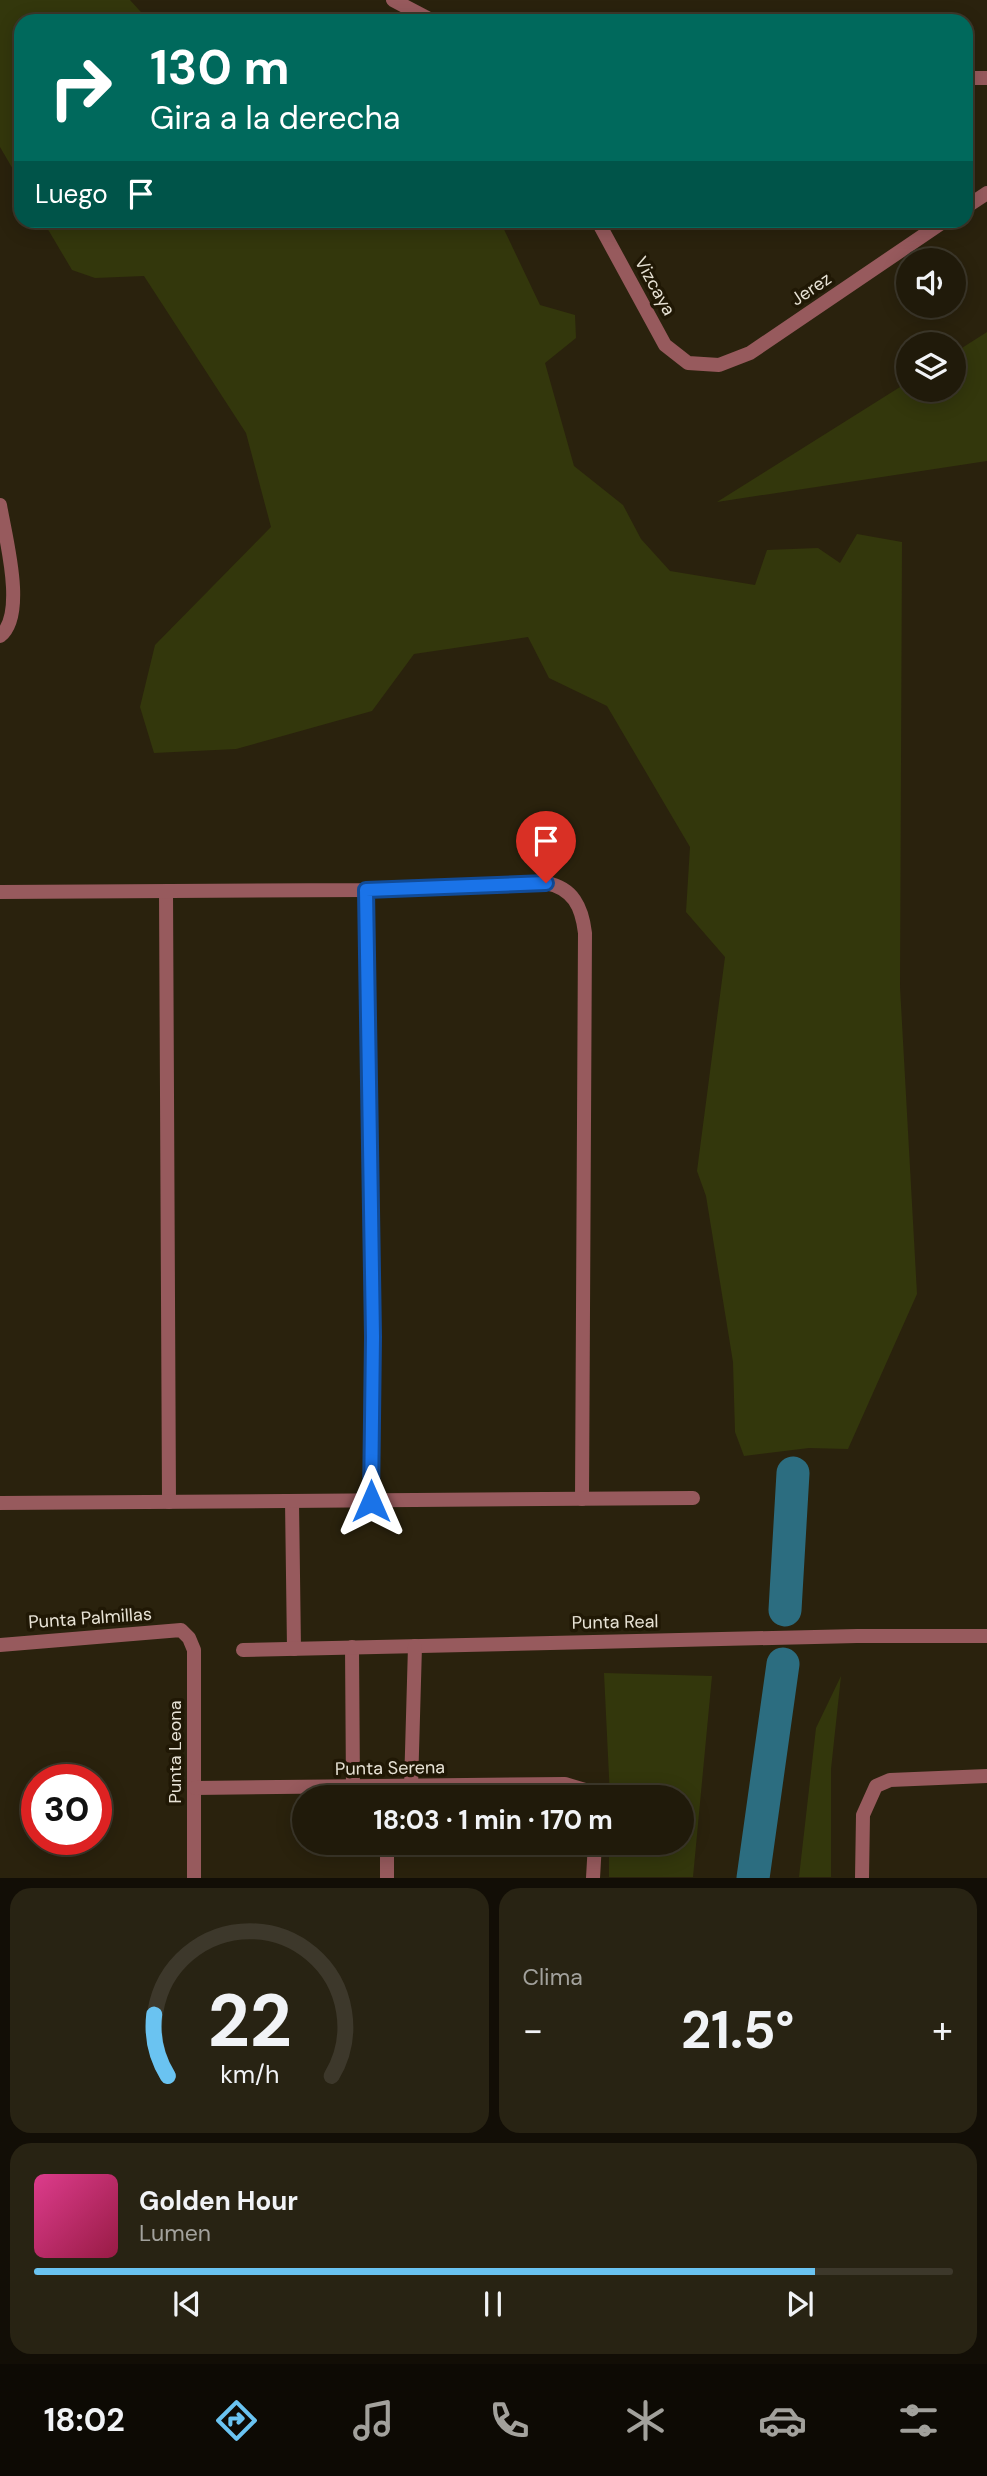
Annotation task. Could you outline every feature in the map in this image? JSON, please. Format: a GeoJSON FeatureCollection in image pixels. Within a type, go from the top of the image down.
{"type":"FeatureCollection","features":[{"type":"Feature","properties":{"kind":"street"},"geometry":{"type":"LineString","coordinates":[[393,0],[420,14]]}},
{"type":"Feature","properties":{"kind":"street","name":"Vizcaya"},"geometry":{"type":"LineString","coordinates":[[601,228],[665,345],[688,363]]}},
{"type":"Feature","properties":{"kind":"street","name":"Jerez"},"geometry":{"type":"LineString","coordinates":[[688,363],[719,365],[750,353],[934,228]]}},
{"type":"Feature","properties":{"kind":"street"},"geometry":{"type":"LineString","coordinates":[[0,505],[14,593],[13,617],[6,632],[0,636]]}},
{"type":"Feature","properties":{"kind":"street"},"geometry":{"type":"LineString","coordinates":[[0,892],[366,890],[546,883],[568,891],[579,908],[585,933],[582,1499]]}},
{"type":"Feature","properties":{"kind":"street"},"geometry":{"type":"LineString","coordinates":[[366,890],[373,1337],[371,1501]]}},
{"type":"Feature","properties":{"kind":"street"},"geometry":{"type":"LineString","coordinates":[[166,891],[169,1502]]}},
{"type":"Feature","properties":{"kind":"street"},"geometry":{"type":"LineString","coordinates":[[0,1503],[693,1498]]}},
{"type":"Feature","properties":{"kind":"street"},"geometry":{"type":"LineString","coordinates":[[292,1501],[294,1648]]}},
{"type":"Feature","properties":{"kind":"street","name":"Punta Palmillas"},"geometry":{"type":"LineString","coordinates":[[1,1644],[181,1630]]}},
{"type":"Feature","properties":{"kind":"street","name":"Punta Leona"},"geometry":{"type":"LineString","coordinates":[[181,1630],[189,1638],[194,1650],[194,1878]]}},
{"type":"Feature","properties":{"kind":"street","name":"Punta Real"},"geometry":{"type":"LineString","coordinates":[[243,1650],[857,1636],[987,1636]]}},
{"type":"Feature","properties":{"kind":"street"},"geometry":{"type":"LineString","coordinates":[[411,1785],[415,1646]]}},
{"type":"Feature","properties":{"kind":"street"},"geometry":{"type":"LineString","coordinates":[[352,1647],[353,1785]]}},
{"type":"Feature","properties":{"kind":"street"},"geometry":{"type":"LineString","coordinates":[[862,1878],[863,1815],[876,1786],[890,1780],[987,1776]]}},
{"type":"Feature","properties":{"kind":"street","name":"Punta Serena"},"geometry":{"type":"LineString","coordinates":[[514,1785],[567,1785]]}},
{"type":"Feature","properties":{"kind":"street","name":"Punta Serena"},"geometry":{"type":"LineString","coordinates":[[195,1788],[292,1788]]}},
{"type":"Feature","properties":{"kind":"street"},"geometry":{"type":"LineString","coordinates":[[387,1855],[387,1878]]}},
{"type":"Feature","properties":{"kind":"street"},"geometry":{"type":"LineString","coordinates":[[593,1878],[594,1855]]}},
{"type":"Feature","properties":{"kind":"green space"},"geometry":{"type":"Polygon","coordinates":[[[0,0],[130,0],[143,14],[14,14],[14,171],[0,147],[0,0]]]}},
{"type":"Feature","properties":{"kind":"green space"},"geometry":{"type":"Polygon","coordinates":[[[47,228],[503,228],[540,305],[575,315],[576,338],[545,363],[574,466],[623,505],[641,539],[670,571],[755,585],[767,550],[818,548],[840,563],[857,534],[902,542],[900,987],[917,1294],[848,1449],[809,1448],[744,1456],[735,1432],[733,1362],[706,1196],[697,1171],[725,957],[686,912],[690,847],[607,706],[549,678],[528,637],[414,654],[372,711],[236,749],[154,753],[140,707],[155,645],[271,527],[246,433],[144,276],[95,278],[72,270],[47,228]]]}},
{"type":"Feature","properties":{"kind":"green space"},"geometry":{"type":"Polygon","coordinates":[[[987,332],[987,461],[717,502],[896,390],[896,402],[966,402],[966,345],[987,332]]]}},
{"type":"Feature","properties":{"kind":"green space"},"geometry":{"type":"Polygon","coordinates":[[[604,1673],[712,1676],[693,1877],[609,1877],[609,1855],[694,1855],[694,1785],[609,1785],[604,1673]]]}},
{"type":"Feature","properties":{"kind":"green space"},"geometry":{"type":"Polygon","coordinates":[[[841,1676],[831,1769],[831,1877],[799,1877],[816,1728],[841,1676]]]}},
{"type":"Feature","properties":{"kind":"waterway"},"geometry":{"type":"LineString","coordinates":[[785,1610],[793,1473]]}},
{"type":"Feature","properties":{"kind":"waterway"},"geometry":{"type":"LineString","coordinates":[[753,1878],[783,1664]]}},
{"type":"Feature","properties":{"kind":"route"},"geometry":{"type":"LineString","coordinates":[[371,1501],[373,1337],[366,890],[546,883]]}}]}
